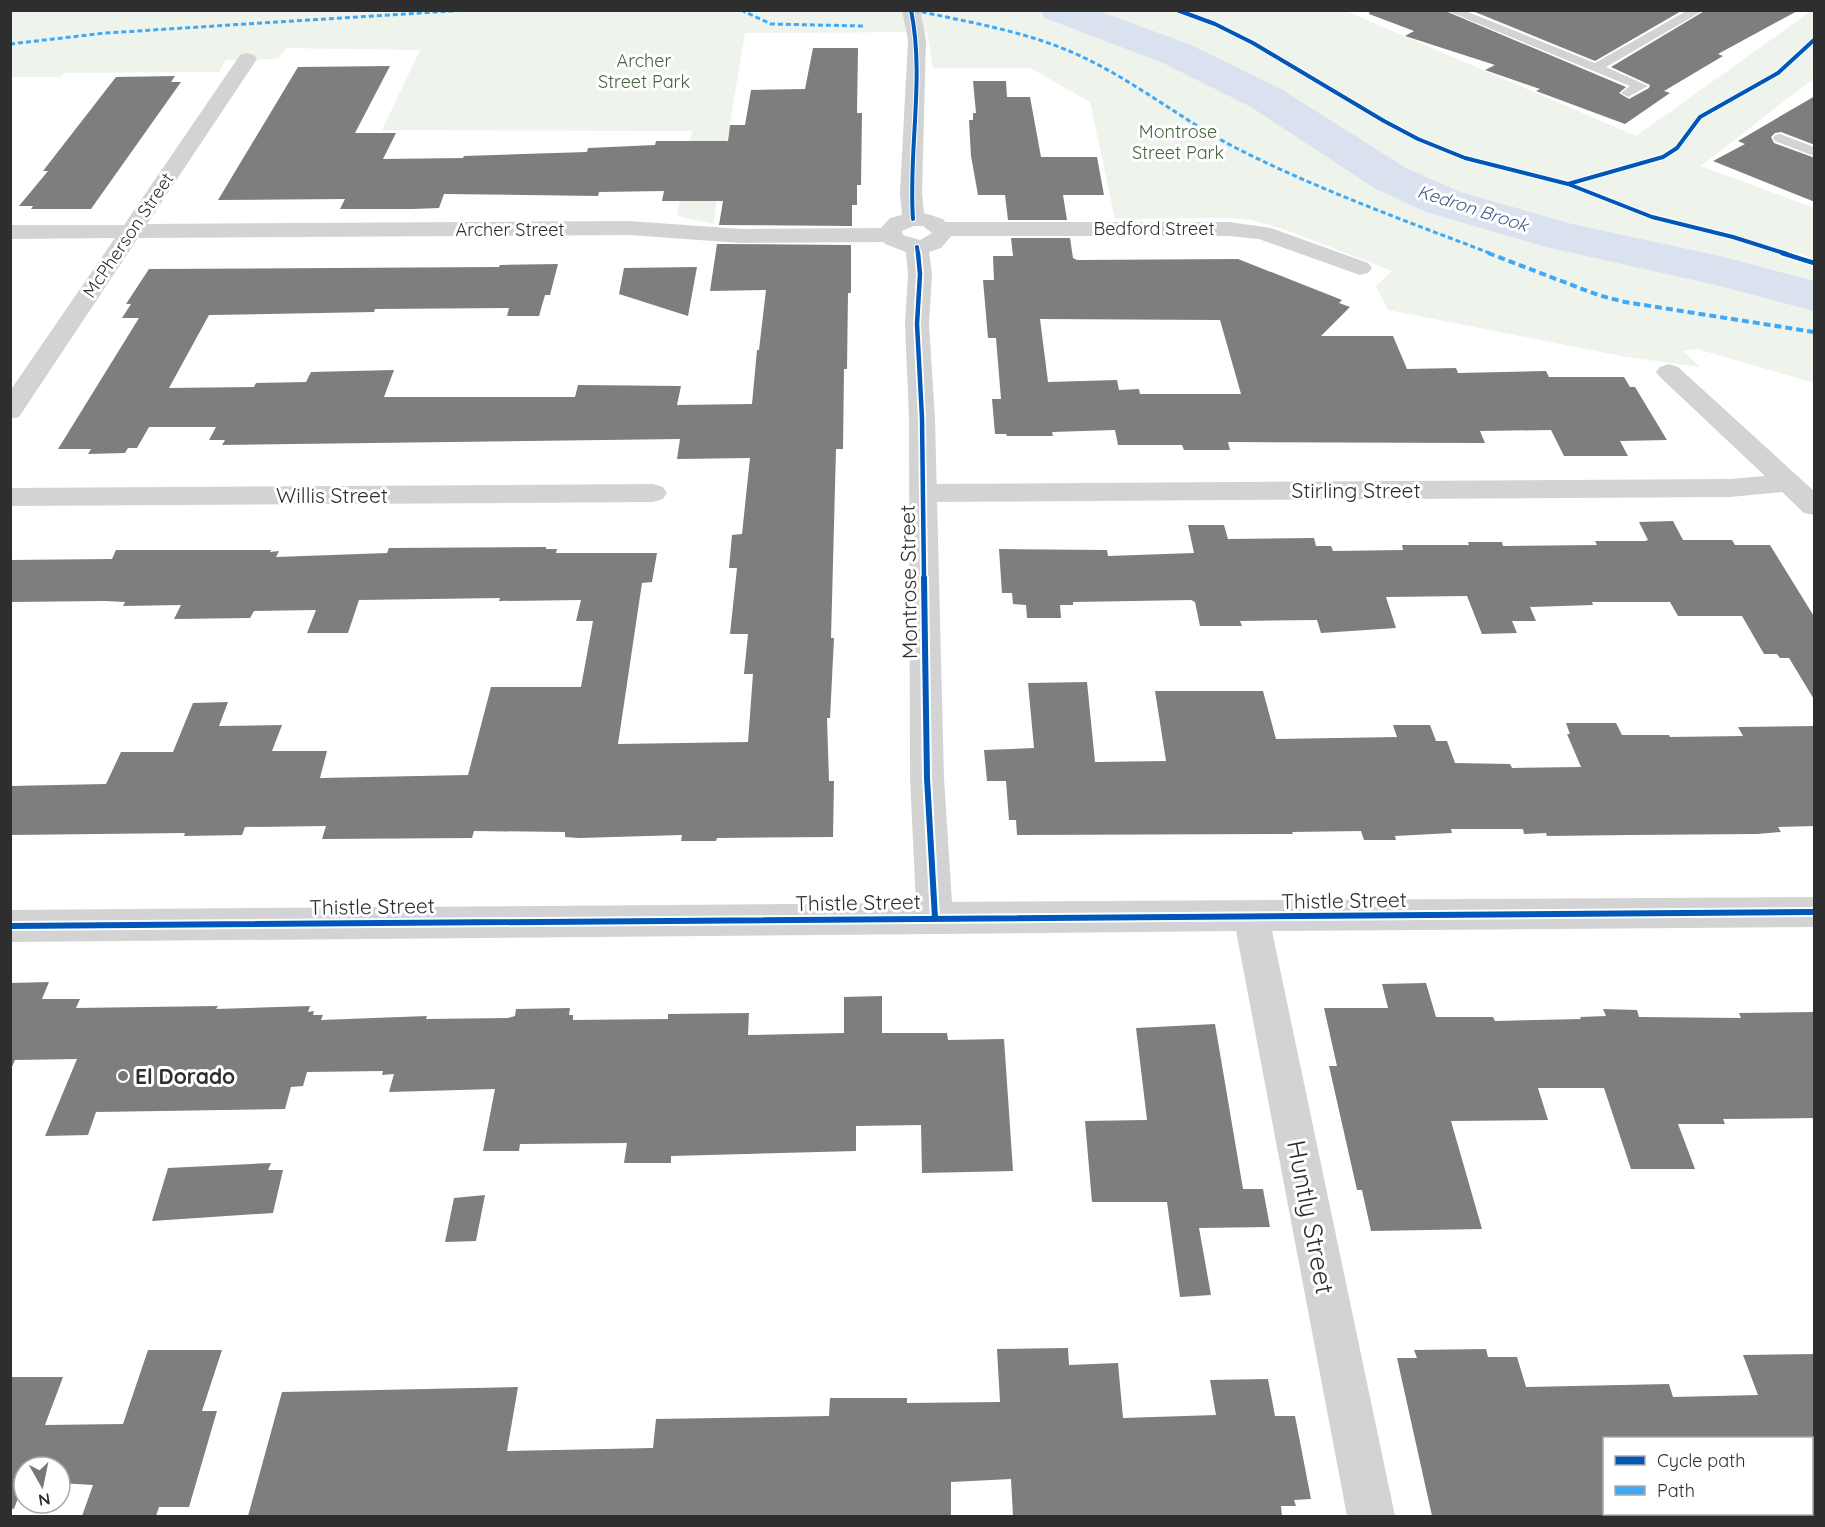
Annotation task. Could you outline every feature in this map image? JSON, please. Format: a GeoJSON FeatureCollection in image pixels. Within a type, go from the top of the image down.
{"type":"FeatureCollection","features":[{"type":"Feature","properties":{"kind":"street","name":"Montrose Street"},"geometry":{"type":"LineString","coordinates":[[911,10],[916,32],[911,193],[920,274],[917,324],[923,493],[927,778],[935,918]]}},
{"type":"Feature","properties":{"kind":"street","name":"McPherson Street"},"geometry":{"type":"LineString","coordinates":[[10,411],[247,60]]}},
{"type":"Feature","properties":{"kind":"street","name":"Bedford Street"},"geometry":{"type":"LineString","coordinates":[[915,233],[934,222],[942,229],[1238,229],[1263,233],[1360,268]]}},
{"type":"Feature","properties":{"kind":"street","name":"Archer Street"},"geometry":{"type":"LineString","coordinates":[[10,232],[628,228],[722,236],[890,235],[893,226],[915,233]]}},
{"type":"Feature","properties":{"kind":"street"},"geometry":{"type":"LineString","coordinates":[[1669,372],[1815,506]]}},
{"type":"Feature","properties":{"kind":"street","name":"Stirling Street"},"geometry":{"type":"LineString","coordinates":[[923,493],[1730,488],[1790,482]]}},
{"type":"Feature","properties":{"kind":"street","name":"Willis Street"},"geometry":{"type":"LineString","coordinates":[[10,497],[653,493]]}},
{"type":"Feature","properties":{"kind":"street","name":"Thistle Street"},"geometry":{"type":"LineString","coordinates":[[10,926],[1815,912]]}},
{"type":"Feature","properties":{"kind":"street","name":"Huntly Street"},"geometry":{"type":"LineString","coordinates":[[1251,917],[1371,1516]]}},
{"type":"Feature","properties":{"kind":"lane"},"geometry":{"type":"LineString","coordinates":[[1595,68],[1698,10]]}},
{"type":"Feature","properties":{"kind":"lane"},"geometry":{"type":"LineString","coordinates":[[1462,12],[1641,86],[1628,93]]}},
{"type":"Feature","properties":{"kind":"lane"},"geometry":{"type":"LineString","coordinates":[[1780,138],[1815,152]]}},
{"type":"Feature","properties":{"kind":"green space"},"geometry":{"type":"Polygon","coordinates":[[[10,11],[1346,11],[1636,136],[1814,11],[1814,78],[1701,166],[1814,208],[1814,383],[1697,349],[1683,351],[1700,367],[1627,357],[1388,310],[1376,286],[1392,271],[1286,230],[1251,220],[1231,218],[1115,219],[1090,102],[1030,68],[933,68],[927,32],[745,33],[713,224],[677,216],[692,131],[382,130],[420,50],[286,48],[278,59],[226,60],[219,72],[64,73],[61,77],[11,77],[10,11]]]}},
{"type":"Feature","properties":{"kind":"building"},"geometry":{"type":"Polygon","coordinates":[[[1370,10],[1443,10],[1626,87],[1619,93],[1629,99],[1649,88],[1650,85],[1611,67],[1706,10],[1799,10],[1718,54],[1723,56],[1664,91],[1670,93],[1625,124],[1536,91],[1540,89],[1485,70],[1495,65],[1405,36],[1414,31],[1369,14],[1370,10]]]}},
{"type":"Feature","properties":{"kind":"building"},"geometry":{"type":"Polygon","coordinates":[[[1470,10],[1683,10],[1595,61],[1470,10]]]}},
{"type":"Feature","properties":{"kind":"building"},"geometry":{"type":"Polygon","coordinates":[[[813,48],[858,48],[857,113],[862,113],[861,185],[857,185],[857,205],[852,205],[852,226],[719,225],[723,201],[662,201],[664,191],[599,192],[598,196],[444,194],[439,208],[412,209],[340,209],[345,199],[218,200],[298,67],[390,66],[355,133],[396,133],[383,159],[463,158],[464,156],[587,152],[588,148],[655,145],[656,141],[728,141],[730,125],[745,125],[751,90],[805,89],[813,48]]]}},
{"type":"Feature","properties":{"kind":"building"},"geometry":{"type":"Polygon","coordinates":[[[175,76],[171,82],[181,82],[91,209],[31,209],[33,206],[19,206],[48,171],[43,171],[116,77],[175,76]]]}},
{"type":"Feature","properties":{"kind":"building"},"geometry":{"type":"Polygon","coordinates":[[[973,81],[1006,81],[1007,97],[1030,97],[1041,157],[1097,157],[1104,195],[1063,195],[1067,220],[1008,220],[1005,195],[978,195],[971,156],[969,120],[973,120],[973,113],[976,113],[973,81]]]}},
{"type":"Feature","properties":{"kind":"building"},"geometry":{"type":"Polygon","coordinates":[[[1815,96],[1815,145],[1781,132],[1771,137],[1774,143],[1815,158],[1815,202],[1713,161],[1745,144],[1738,141],[1815,96]]]}},
{"type":"Feature","properties":{"kind":"building"},"geometry":{"type":"Polygon","coordinates":[[[1011,238],[1070,238],[1073,258],[1077,260],[1238,259],[1342,300],[1339,303],[1350,307],[1321,336],[1393,336],[1407,369],[1456,368],[1458,373],[1546,371],[1549,377],[1624,377],[1630,387],[1635,387],[1667,440],[1620,441],[1628,456],[1564,456],[1551,430],[1480,431],[1485,443],[1228,442],[1230,450],[1184,450],[1182,445],[1118,445],[1115,430],[1052,432],[1053,436],[995,434],[992,399],[1001,399],[996,338],[988,338],[983,280],[994,280],[993,256],[1013,256],[1011,238]],[[1040,319],[1048,382],[1117,380],[1119,390],[1139,389],[1140,394],[1241,394],[1220,320],[1040,319]]]}},
{"type":"Feature","properties":{"kind":"building"},"geometry":{"type":"Polygon","coordinates":[[[717,244],[851,245],[847,369],[844,369],[843,449],[836,449],[831,638],[834,638],[830,718],[827,718],[829,781],[834,781],[833,837],[717,838],[716,841],[681,841],[682,835],[579,838],[565,837],[565,832],[474,831],[472,838],[322,839],[326,826],[245,827],[242,835],[184,836],[185,833],[10,835],[10,786],[106,784],[121,752],[173,752],[193,703],[228,702],[219,726],[282,725],[272,751],[327,751],[320,778],[468,775],[491,687],[581,687],[593,621],[576,621],[581,600],[499,601],[500,598],[359,600],[348,633],[307,633],[316,610],[254,611],[250,618],[174,619],[181,605],[123,606],[125,602],[105,601],[10,602],[10,560],[112,559],[116,550],[271,550],[270,552],[279,551],[276,557],[387,553],[389,548],[546,547],[546,549],[557,549],[556,553],[657,553],[652,582],[642,583],[618,744],[748,742],[753,674],[744,674],[748,634],[730,634],[737,568],[729,568],[732,535],[742,534],[750,458],[677,459],[680,439],[222,445],[225,440],[209,440],[216,427],[149,427],[137,448],[128,448],[125,453],[88,454],[91,449],[58,449],[139,318],[122,318],[131,304],[126,304],[149,269],[499,267],[500,265],[558,264],[550,295],[545,295],[539,316],[507,316],[509,308],[375,309],[374,312],[209,315],[169,388],[254,387],[256,383],[306,382],[311,372],[394,370],[384,397],[575,397],[578,385],[681,386],[677,405],[752,404],[766,290],[710,291],[717,244]]]}},
{"type":"Feature","properties":{"kind":"building"},"geometry":{"type":"Polygon","coordinates":[[[697,267],[688,316],[619,294],[624,268],[697,267]]]}},
{"type":"Feature","properties":{"kind":"building"},"geometry":{"type":"Polygon","coordinates":[[[1673,521],[1683,540],[1732,540],[1735,545],[1770,545],[1815,618],[1815,701],[1789,658],[1780,658],[1777,654],[1764,654],[1742,616],[1678,616],[1670,602],[1592,602],[1593,605],[1530,607],[1536,621],[1512,621],[1517,633],[1482,634],[1467,596],[1386,597],[1396,628],[1321,633],[1317,620],[1240,621],[1242,626],[1200,626],[1195,602],[1191,600],[1073,602],[1073,605],[1060,605],[1061,618],[1027,618],[1026,605],[1013,604],[1012,593],[1002,593],[999,549],[1107,550],[1108,556],[1194,553],[1188,525],[1224,525],[1228,539],[1314,538],[1316,546],[1331,546],[1333,551],[1403,550],[1402,545],[1469,545],[1468,542],[1502,542],[1503,546],[1597,545],[1595,541],[1645,541],[1648,540],[1639,522],[1673,521]]]}},
{"type":"Feature","properties":{"kind":"building"},"geometry":{"type":"Polygon","coordinates":[[[1087,682],[1095,762],[1166,761],[1155,691],[1263,691],[1276,739],[1397,737],[1393,725],[1430,725],[1436,741],[1447,741],[1455,763],[1510,764],[1512,768],[1581,767],[1567,734],[1570,734],[1566,723],[1616,723],[1622,735],[1669,735],[1670,737],[1743,736],[1738,727],[1815,726],[1815,826],[1778,827],[1781,832],[1757,834],[1547,836],[1546,833],[1524,834],[1523,829],[1451,829],[1452,833],[1395,836],[1396,840],[1364,840],[1361,831],[1292,832],[1293,834],[1017,835],[1016,820],[1009,820],[1006,781],[987,781],[984,750],[1034,748],[1028,683],[1087,682]]]}},
{"type":"Feature","properties":{"kind":"building"},"geometry":{"type":"Polygon","coordinates":[[[49,982],[42,999],[80,999],[76,1008],[218,1006],[216,1009],[310,1006],[308,1012],[314,1011],[313,1015],[323,1015],[321,1020],[427,1016],[426,1019],[508,1018],[515,1016],[516,1009],[570,1008],[569,1015],[573,1015],[573,1020],[668,1019],[668,1014],[749,1013],[748,1035],[844,1033],[844,997],[882,996],[882,1033],[947,1033],[948,1040],[1004,1039],[1013,1171],[922,1173],[921,1125],[856,1126],[856,1151],[671,1156],[671,1163],[624,1163],[627,1143],[520,1144],[519,1151],[483,1151],[495,1089],[389,1092],[394,1074],[382,1075],[383,1071],[307,1072],[303,1086],[291,1087],[285,1109],[96,1112],[88,1135],[45,1136],[77,1059],[15,1060],[10,1071],[10,983],[49,982]]]}},
{"type":"Feature","properties":{"kind":"building"},"geometry":{"type":"Polygon","coordinates":[[[1426,983],[1436,1017],[1493,1017],[1495,1021],[1581,1019],[1580,1017],[1606,1016],[1603,1009],[1637,1010],[1639,1017],[1741,1018],[1739,1013],[1815,1012],[1815,1118],[1723,1119],[1725,1124],[1678,1124],[1695,1169],[1631,1169],[1604,1088],[1538,1088],[1548,1120],[1451,1121],[1482,1229],[1371,1231],[1362,1190],[1357,1190],[1329,1066],[1337,1066],[1324,1008],[1388,1008],[1382,984],[1426,983]]]}},
{"type":"Feature","properties":{"kind":"building"},"geometry":{"type":"Polygon","coordinates":[[[1215,1024],[1243,1189],[1263,1189],[1270,1227],[1199,1228],[1211,1295],[1180,1297],[1167,1202],[1092,1202],[1085,1121],[1147,1120],[1136,1028],[1215,1024]]]}},
{"type":"Feature","properties":{"kind":"building"},"geometry":{"type":"Polygon","coordinates":[[[271,1163],[268,1170],[283,1170],[273,1213],[152,1221],[168,1168],[271,1163]]]}},
{"type":"Feature","properties":{"kind":"building"},"geometry":{"type":"Polygon","coordinates":[[[485,1195],[476,1241],[445,1242],[454,1198],[485,1195]]]}},
{"type":"Feature","properties":{"kind":"building"},"geometry":{"type":"Polygon","coordinates":[[[1068,1348],[1069,1365],[1118,1363],[1123,1418],[1216,1415],[1210,1380],[1268,1379],[1275,1416],[1295,1416],[1311,1499],[1294,1500],[1296,1506],[1281,1506],[1282,1516],[1013,1516],[1011,1479],[951,1482],[951,1516],[248,1516],[282,1392],[518,1387],[507,1451],[653,1448],[656,1419],[829,1416],[830,1398],[907,1398],[907,1403],[1000,1402],[997,1349],[1068,1348]]]}},
{"type":"Feature","properties":{"kind":"building"},"geometry":{"type":"Polygon","coordinates":[[[1486,1349],[1488,1357],[1517,1357],[1526,1387],[1669,1384],[1673,1397],[1758,1395],[1743,1355],[1815,1354],[1815,1438],[1603,1437],[1603,1515],[1605,1516],[1432,1516],[1397,1358],[1417,1358],[1414,1350],[1486,1349]]]}},
{"type":"Feature","properties":{"kind":"building"},"geometry":{"type":"Polygon","coordinates":[[[148,1350],[222,1350],[202,1411],[217,1411],[189,1507],[159,1507],[156,1516],[82,1516],[93,1485],[72,1484],[72,1455],[12,1455],[12,1508],[10,1508],[10,1377],[63,1377],[45,1425],[123,1424],[148,1350]]]}},
{"type":"Feature","properties":{"kind":"waterway","name":"Kedron Brook"},"geometry":{"type":"LineString","coordinates":[[1059,10],[1177,54],[1266,98],[1390,178],[1443,202],[1563,237],[1724,272],[1814,296]]}},
{"type":"Feature","properties":{"kind":"marked path"},"geometry":{"type":"LineString","coordinates":[[10,44],[105,33],[467,10]]}},
{"type":"Feature","properties":{"kind":"marked path"},"geometry":{"type":"LineString","coordinates":[[741,10],[771,24],[863,26]]}},
{"type":"Feature","properties":{"kind":"marked path"},"geometry":{"type":"LineString","coordinates":[[914,10],[1019,34],[1060,47],[1103,67],[1235,147],[1334,194],[1598,295],[1652,308],[1814,332]]}},
{"type":"Feature","properties":{"kind":"cycle path"},"geometry":{"type":"LineString","coordinates":[[911,10],[917,40],[911,193],[913,219]]}},
{"type":"Feature","properties":{"kind":"cycle path"},"geometry":{"type":"LineString","coordinates":[[1177,10],[1215,24],[1253,43],[1384,121],[1418,139],[1465,158],[1568,184],[1652,217],[1733,237],[1814,263]]}},
{"type":"Feature","properties":{"kind":"cycle path"},"geometry":{"type":"LineString","coordinates":[[1568,184],[1663,157],[1677,148],[1700,117],[1778,73],[1814,40]]}},
{"type":"Feature","properties":{"kind":"cycle path"},"geometry":{"type":"LineString","coordinates":[[917,247],[920,274],[917,324],[922,418],[927,778],[935,918]]}},
{"type":"Feature","properties":{"kind":"cycle path"},"geometry":{"type":"LineString","coordinates":[[10,926],[1814,912]]}},
{"type":"Feature","properties":{"kind":"place","name":"El Dorado"},"geometry":{"type":"Point","coordinates":[123,1076]}},
{"type":"Feature","properties":{"kind":"park label","name":"Archer Street Park"},"geometry":{"type":"Point","coordinates":[644,70]}},
{"type":"Feature","properties":{"kind":"park label","name":"Montrose Street Park"},"geometry":{"type":"Point","coordinates":[1178,141]}}]}
